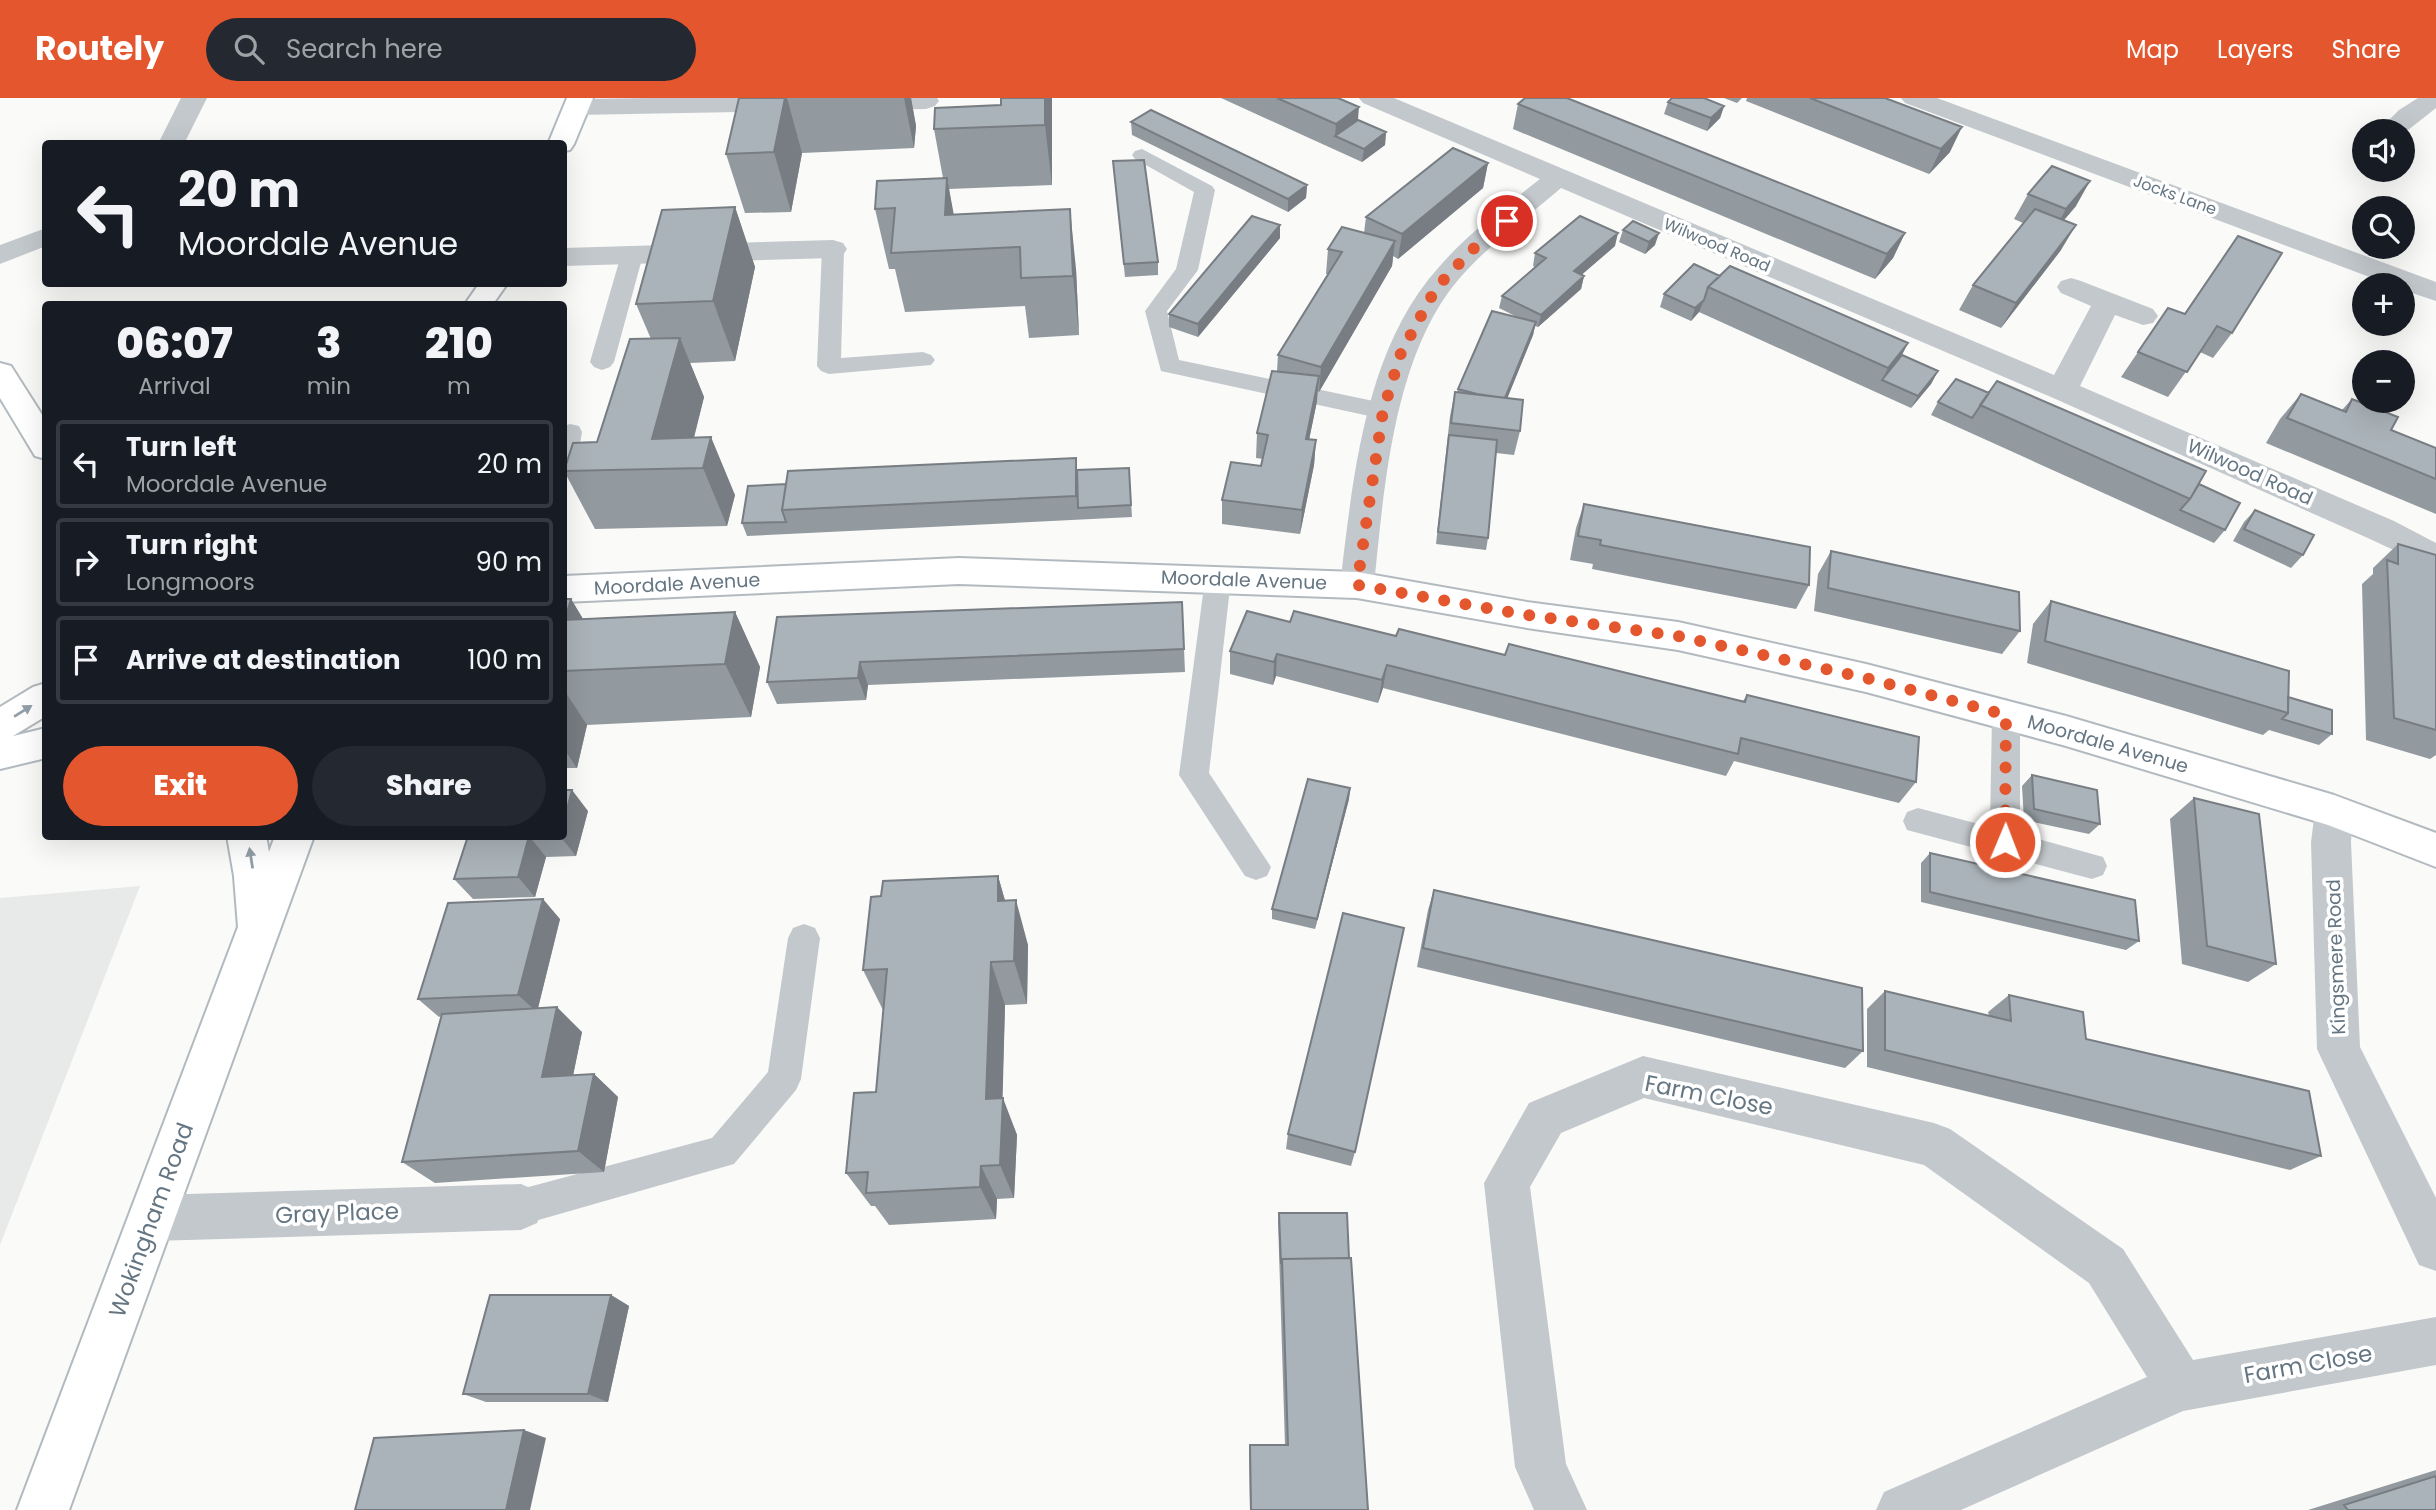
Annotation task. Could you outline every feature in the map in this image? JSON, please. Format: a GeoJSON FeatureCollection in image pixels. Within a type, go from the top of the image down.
{"type":"FeatureCollection","features":[{"type":"Feature","properties":{"kind":"street"},"geometry":{"type":"LineString","coordinates":[[173,140],[194,98]]}},
{"type":"Feature","properties":{"kind":"street","name":"Wilwood Road"},"geometry":{"type":"LineString","coordinates":[[1372,98],[2062,390],[2382,530],[2436,558]]}},
{"type":"Feature","properties":{"kind":"street","name":"Jocks Lane"},"geometry":{"type":"LineString","coordinates":[[1914,98],[2436,292]]}},
{"type":"Feature","properties":{"kind":"street"},"geometry":{"type":"LineString","coordinates":[[2403,119],[2435,98]]}},
{"type":"Feature","properties":{"kind":"street"},"geometry":{"type":"LineString","coordinates":[[563,140],[579,103],[929,99]]}},
{"type":"Feature","properties":{"kind":"street"},"geometry":{"type":"LineString","coordinates":[[1357,585],[1383,411],[1401,353],[1436,288],[1472,250],[1558,177]]}},
{"type":"Feature","properties":{"kind":"street"},"geometry":{"type":"LineString","coordinates":[[0,255],[42,238]]}},
{"type":"Feature","properties":{"kind":"street"},"geometry":{"type":"LineString","coordinates":[[567,257],[833,249]]}},
{"type":"Feature","properties":{"kind":"street"},"geometry":{"type":"LineString","coordinates":[[2071,287],[2143,317]]}},
{"type":"Feature","properties":{"kind":"street"},"geometry":{"type":"LineString","coordinates":[[2062,390],[2107,302]]}},
{"type":"Feature","properties":{"kind":"street"},"geometry":{"type":"LineString","coordinates":[[0,373],[42,441]]}},
{"type":"Feature","properties":{"kind":"street","name":"Moordale Avenue"},"geometry":{"type":"LineString","coordinates":[[567,589],[959,571],[1357,585],[1527,615],[1678,636],[1866,678],[2006,715],[2334,811],[2436,850]]}},
{"type":"Feature","properties":{"kind":"street"},"geometry":{"type":"LineString","coordinates":[[0,725],[42,699]]}},
{"type":"Feature","properties":{"kind":"street"},"geometry":{"type":"LineString","coordinates":[[0,754],[42,744]]}},
{"type":"Feature","properties":{"kind":"street","name":"Kingsmere Road"},"geometry":{"type":"LineString","coordinates":[[2334,811],[2332,842],[2339,1049],[2436,1248]]}},
{"type":"Feature","properties":{"kind":"street","name":"Wokingham Road"},"geometry":{"type":"LineString","coordinates":[[247,840],[254,876],[258,929]]}},
{"type":"Feature","properties":{"kind":"street","name":"Wokingham Road"},"geometry":{"type":"LineString","coordinates":[[43,1510],[293,840]]}},
{"type":"Feature","properties":{"kind":"street","name":"Farm Close"},"geometry":{"type":"LineString","coordinates":[[1561,1510],[1541,1467],[1507,1183],[1545,1118],[1643,1077],[1934,1145],[2106,1266],[2180,1387]]}},
{"type":"Feature","properties":{"kind":"street","name":"Gray Place"},"geometry":{"type":"LineString","coordinates":[[153,1218],[521,1207]]}},
{"type":"Feature","properties":{"kind":"street","name":"Farm Close"},"geometry":{"type":"LineString","coordinates":[[1902,1510],[2180,1387],[2436,1341]]}},
{"type":"Feature","properties":{"kind":"lane"},"geometry":{"type":"LineString","coordinates":[[1142,155],[1205,190],[1187,270],[1156,311],[1169,366],[1383,411]]}},
{"type":"Feature","properties":{"kind":"lane"},"geometry":{"type":"LineString","coordinates":[[833,249],[829,366],[923,360]]}},
{"type":"Feature","properties":{"kind":"lane"},"geometry":{"type":"LineString","coordinates":[[601,362],[632,255]]}},
{"type":"Feature","properties":{"kind":"lane"},"geometry":{"type":"LineString","coordinates":[[567,450],[570,432]]}},
{"type":"Feature","properties":{"kind":"lane"},"geometry":{"type":"LineString","coordinates":[[1217,579],[1194,775],[1256,867]]}},
{"type":"Feature","properties":{"kind":"lane"},"geometry":{"type":"LineString","coordinates":[[2005,842],[2006,715]]}},
{"type":"Feature","properties":{"kind":"lane"},"geometry":{"type":"LineString","coordinates":[[1918,821],[2092,866]]}},
{"type":"Feature","properties":{"kind":"lane"},"geometry":{"type":"LineString","coordinates":[[521,1207],[722,1152],[784,1079],[804,938]]}},
{"type":"Feature","properties":{"kind":"shaded area"},"geometry":{"type":"Polygon","coordinates":[[[140,886],[0,1245],[0,898],[140,886]]]}},
{"type":"Feature","properties":{"kind":"building"},"geometry":{"type":"Polygon","coordinates":[[[739,98],[785,98],[774,152],[726,154],[739,98]]]}},
{"type":"Feature","properties":{"kind":"building"},"geometry":{"type":"Polygon","coordinates":[[[1001,98],[1045,98],[1045,125],[934,129],[935,108],[1001,105],[1001,98]]]}},
{"type":"Feature","properties":{"kind":"building"},"geometry":{"type":"Polygon","coordinates":[[[1277,98],[1338,98],[1359,107],[1336,124],[1277,98]]]}},
{"type":"Feature","properties":{"kind":"building"},"geometry":{"type":"Polygon","coordinates":[[[1525,98],[1567,98],[1905,233],[1887,254],[1518,104],[1525,98]]]}},
{"type":"Feature","properties":{"kind":"building"},"geometry":{"type":"Polygon","coordinates":[[[1672,98],[1704,98],[1724,106],[1711,118],[1668,102],[1672,98]]]}},
{"type":"Feature","properties":{"kind":"building"},"geometry":{"type":"Polygon","coordinates":[[[1810,98],[1885,98],[1962,127],[1941,149],[1810,98]]]}},
{"type":"Feature","properties":{"kind":"building"},"geometry":{"type":"Polygon","coordinates":[[[1151,110],[1307,185],[1288,199],[1131,122],[1151,110]]]}},
{"type":"Feature","properties":{"kind":"building"},"geometry":{"type":"Polygon","coordinates":[[[1358,120],[1386,132],[1364,149],[1335,136],[1358,120]]]}},
{"type":"Feature","properties":{"kind":"building"},"geometry":{"type":"Polygon","coordinates":[[[1453,148],[1488,163],[1402,234],[1366,217],[1453,148]]]}},
{"type":"Feature","properties":{"kind":"building"},"geometry":{"type":"Polygon","coordinates":[[[1144,160],[1158,262],[1124,264],[1113,161],[1144,160]]]}},
{"type":"Feature","properties":{"kind":"building"},"geometry":{"type":"Polygon","coordinates":[[[2052,166],[2090,181],[2066,209],[2028,194],[2052,166]]]}},
{"type":"Feature","properties":{"kind":"building"},"geometry":{"type":"Polygon","coordinates":[[[947,178],[945,215],[1070,209],[1073,276],[1021,278],[1020,247],[891,253],[895,208],[875,209],[877,181],[947,178]]]}},
{"type":"Feature","properties":{"kind":"building"},"geometry":{"type":"Polygon","coordinates":[[[735,207],[713,301],[636,304],[662,210],[735,207]]]}},
{"type":"Feature","properties":{"kind":"building"},"geometry":{"type":"Polygon","coordinates":[[[2035,209],[2076,225],[2016,303],[1973,285],[2035,209]]]}},
{"type":"Feature","properties":{"kind":"building"},"geometry":{"type":"Polygon","coordinates":[[[1252,216],[1280,225],[1198,324],[1169,314],[1252,216]]]}},
{"type":"Feature","properties":{"kind":"building"},"geometry":{"type":"Polygon","coordinates":[[[1580,216],[1618,233],[1574,271],[1584,276],[1541,315],[1502,296],[1546,258],[1535,253],[1580,216]]]}},
{"type":"Feature","properties":{"kind":"building"},"geometry":{"type":"Polygon","coordinates":[[[1633,221],[1659,233],[1649,242],[1623,230],[1633,221]]]}},
{"type":"Feature","properties":{"kind":"building"},"geometry":{"type":"Polygon","coordinates":[[[1342,227],[1395,241],[1321,367],[1278,355],[1342,252],[1328,249],[1342,227]]]}},
{"type":"Feature","properties":{"kind":"building"},"geometry":{"type":"Polygon","coordinates":[[[2238,236],[2282,253],[2232,333],[2217,326],[2187,372],[2138,352],[2168,308],[2185,314],[2238,236]]]}},
{"type":"Feature","properties":{"kind":"building"},"geometry":{"type":"Polygon","coordinates":[[[1694,264],[1720,276],[1708,287],[1704,300],[1695,308],[1664,294],[1694,264]]]}},
{"type":"Feature","properties":{"kind":"building"},"geometry":{"type":"Polygon","coordinates":[[[1730,266],[1908,343],[1888,368],[1708,287],[1730,266]]]}},
{"type":"Feature","properties":{"kind":"building"},"geometry":{"type":"Polygon","coordinates":[[[1492,311],[1536,322],[1505,398],[1458,389],[1492,311]]]}},
{"type":"Feature","properties":{"kind":"building"},"geometry":{"type":"Polygon","coordinates":[[[680,338],[652,439],[711,437],[703,468],[567,471],[573,443],[597,442],[630,339],[680,338]]]}},
{"type":"Feature","properties":{"kind":"building"},"geometry":{"type":"Polygon","coordinates":[[[1902,355],[1938,371],[1918,396],[1882,380],[1902,355]]]}},
{"type":"Feature","properties":{"kind":"building"},"geometry":{"type":"Polygon","coordinates":[[[1272,371],[1319,376],[1306,439],[1316,440],[1302,510],[1222,500],[1231,462],[1261,466],[1268,435],[1257,433],[1272,371]]]}},
{"type":"Feature","properties":{"kind":"building"},"geometry":{"type":"Polygon","coordinates":[[[1956,379],[1989,393],[1972,418],[1938,402],[1956,379]]]}},
{"type":"Feature","properties":{"kind":"building"},"geometry":{"type":"Polygon","coordinates":[[[1997,381],[2206,471],[2190,499],[1980,405],[1997,381]]]}},
{"type":"Feature","properties":{"kind":"building"},"geometry":{"type":"Polygon","coordinates":[[[1455,392],[1523,400],[1520,431],[1451,423],[1455,392]]]}},
{"type":"Feature","properties":{"kind":"building"},"geometry":{"type":"Polygon","coordinates":[[[2301,394],[2346,412],[2352,399],[2352,413],[2388,413],[2398,417],[2391,430],[2436,448],[2436,479],[2287,418],[2301,394]]]}},
{"type":"Feature","properties":{"kind":"building"},"geometry":{"type":"Polygon","coordinates":[[[1449,435],[1497,440],[1488,538],[1438,532],[1449,435]]]}},
{"type":"Feature","properties":{"kind":"building"},"geometry":{"type":"Polygon","coordinates":[[[1076,458],[1076,496],[782,510],[788,471],[1076,458]]]}},
{"type":"Feature","properties":{"kind":"building"},"geometry":{"type":"Polygon","coordinates":[[[1129,468],[1131,505],[1078,508],[1077,470],[1129,468]]]}},
{"type":"Feature","properties":{"kind":"building"},"geometry":{"type":"Polygon","coordinates":[[[786,484],[782,510],[786,522],[742,523],[748,486],[786,484]]]}},
{"type":"Feature","properties":{"kind":"building"},"geometry":{"type":"Polygon","coordinates":[[[2199,484],[2240,503],[2225,530],[2180,510],[2199,484]]]}},
{"type":"Feature","properties":{"kind":"building"},"geometry":{"type":"Polygon","coordinates":[[[1584,504],[1810,547],[1809,585],[1600,545],[1601,540],[1578,536],[1584,504]]]}},
{"type":"Feature","properties":{"kind":"building"},"geometry":{"type":"Polygon","coordinates":[[[2255,510],[2314,535],[2303,555],[2244,529],[2255,510]]]}},
{"type":"Feature","properties":{"kind":"building"},"geometry":{"type":"Polygon","coordinates":[[[2398,544],[2436,555],[2436,730],[2394,718],[2387,560],[2398,564],[2398,544]]]}},
{"type":"Feature","properties":{"kind":"building"},"geometry":{"type":"Polygon","coordinates":[[[1831,551],[2019,592],[2020,631],[1828,588],[1831,551]]]}},
{"type":"Feature","properties":{"kind":"building"},"geometry":{"type":"Polygon","coordinates":[[[2051,601],[2289,671],[2288,713],[2045,641],[2051,601]]]}},
{"type":"Feature","properties":{"kind":"building"},"geometry":{"type":"Polygon","coordinates":[[[1182,602],[1184,649],[860,662],[858,678],[767,682],[777,617],[1182,602]]]}},
{"type":"Feature","properties":{"kind":"building"},"geometry":{"type":"Polygon","coordinates":[[[1247,611],[1290,622],[1294,611],[1396,636],[1399,629],[1505,655],[1509,644],[1745,702],[1747,695],[1919,737],[1916,782],[1741,738],[1738,754],[1387,665],[1382,680],[1277,654],[1274,662],[1230,651],[1247,611]]]}},
{"type":"Feature","properties":{"kind":"building"},"geometry":{"type":"Polygon","coordinates":[[[735,612],[725,664],[567,671],[567,620],[735,612]]]}},
{"type":"Feature","properties":{"kind":"building"},"geometry":{"type":"Polygon","coordinates":[[[2288,697],[2332,710],[2332,734],[2282,719],[2288,713],[2288,697]]]}},
{"type":"Feature","properties":{"kind":"building"},"geometry":{"type":"Polygon","coordinates":[[[2032,775],[2097,790],[2100,824],[2034,809],[2032,775]]]}},
{"type":"Feature","properties":{"kind":"building"},"geometry":{"type":"Polygon","coordinates":[[[1308,779],[1350,788],[1317,919],[1272,909],[1308,779]]]}},
{"type":"Feature","properties":{"kind":"building"},"geometry":{"type":"Polygon","coordinates":[[[567,790],[572,790],[567,809],[567,790]]]}},
{"type":"Feature","properties":{"kind":"building"},"geometry":{"type":"Polygon","coordinates":[[[2194,798],[2259,814],[2276,964],[2207,946],[2194,798]]]}},
{"type":"Feature","properties":{"kind":"building"},"geometry":{"type":"Polygon","coordinates":[[[467,840],[528,840],[518,877],[454,879],[467,840]]]}},
{"type":"Feature","properties":{"kind":"building"},"geometry":{"type":"Polygon","coordinates":[[[1930,853],[2135,900],[2139,941],[1930,892],[1930,853]]]}},
{"type":"Feature","properties":{"kind":"building"},"geometry":{"type":"Polygon","coordinates":[[[998,876],[998,901],[1016,900],[1014,961],[991,962],[986,1099],[1003,1098],[1000,1165],[981,1166],[980,1187],[866,1193],[868,1172],[846,1173],[854,1093],[876,1092],[887,969],[863,970],[871,897],[881,896],[883,881],[998,876]]]}},
{"type":"Feature","properties":{"kind":"building"},"geometry":{"type":"Polygon","coordinates":[[[1434,890],[1862,988],[1863,1051],[1423,948],[1434,890]]]}},
{"type":"Feature","properties":{"kind":"building"},"geometry":{"type":"Polygon","coordinates":[[[543,899],[518,995],[418,999],[448,903],[543,899]]]}},
{"type":"Feature","properties":{"kind":"building"},"geometry":{"type":"Polygon","coordinates":[[[1343,913],[1404,928],[1355,1152],[1288,1134],[1343,913]]]}},
{"type":"Feature","properties":{"kind":"building"},"geometry":{"type":"Polygon","coordinates":[[[1885,991],[2011,1021],[2009,995],[2083,1012],[2086,1039],[2309,1091],[2321,1156],[1885,1050],[1885,991]]]}},
{"type":"Feature","properties":{"kind":"building"},"geometry":{"type":"Polygon","coordinates":[[[557,1007],[542,1077],[594,1074],[578,1151],[402,1162],[442,1014],[557,1007]]]}},
{"type":"Feature","properties":{"kind":"building"},"geometry":{"type":"Polygon","coordinates":[[[1279,1213],[1347,1213],[1349,1258],[1282,1259],[1281,1264],[1279,1213]]]}},
{"type":"Feature","properties":{"kind":"building"},"geometry":{"type":"Polygon","coordinates":[[[1351,1258],[1368,1510],[1251,1510],[1250,1445],[1288,1445],[1282,1259],[1351,1258]]]}},
{"type":"Feature","properties":{"kind":"building"},"geometry":{"type":"Polygon","coordinates":[[[490,1295],[611,1295],[588,1394],[463,1394],[490,1295]]]}},
{"type":"Feature","properties":{"kind":"building"},"geometry":{"type":"Polygon","coordinates":[[[524,1430],[506,1510],[355,1510],[374,1438],[524,1430]]]}},
{"type":"Feature","properties":{"kind":"building"},"geometry":{"type":"Polygon","coordinates":[[[2436,1476],[2436,1510],[2348,1510],[2344,1505],[2436,1476]]]}},
{"type":"Feature","properties":{"kind":"route"},"geometry":{"type":"LineString","coordinates":[[1507,221],[1472,250],[1436,288],[1401,353],[1383,411],[1357,585],[1527,615],[1678,636],[1866,678],[2006,715],[2005,842]]}}]}
